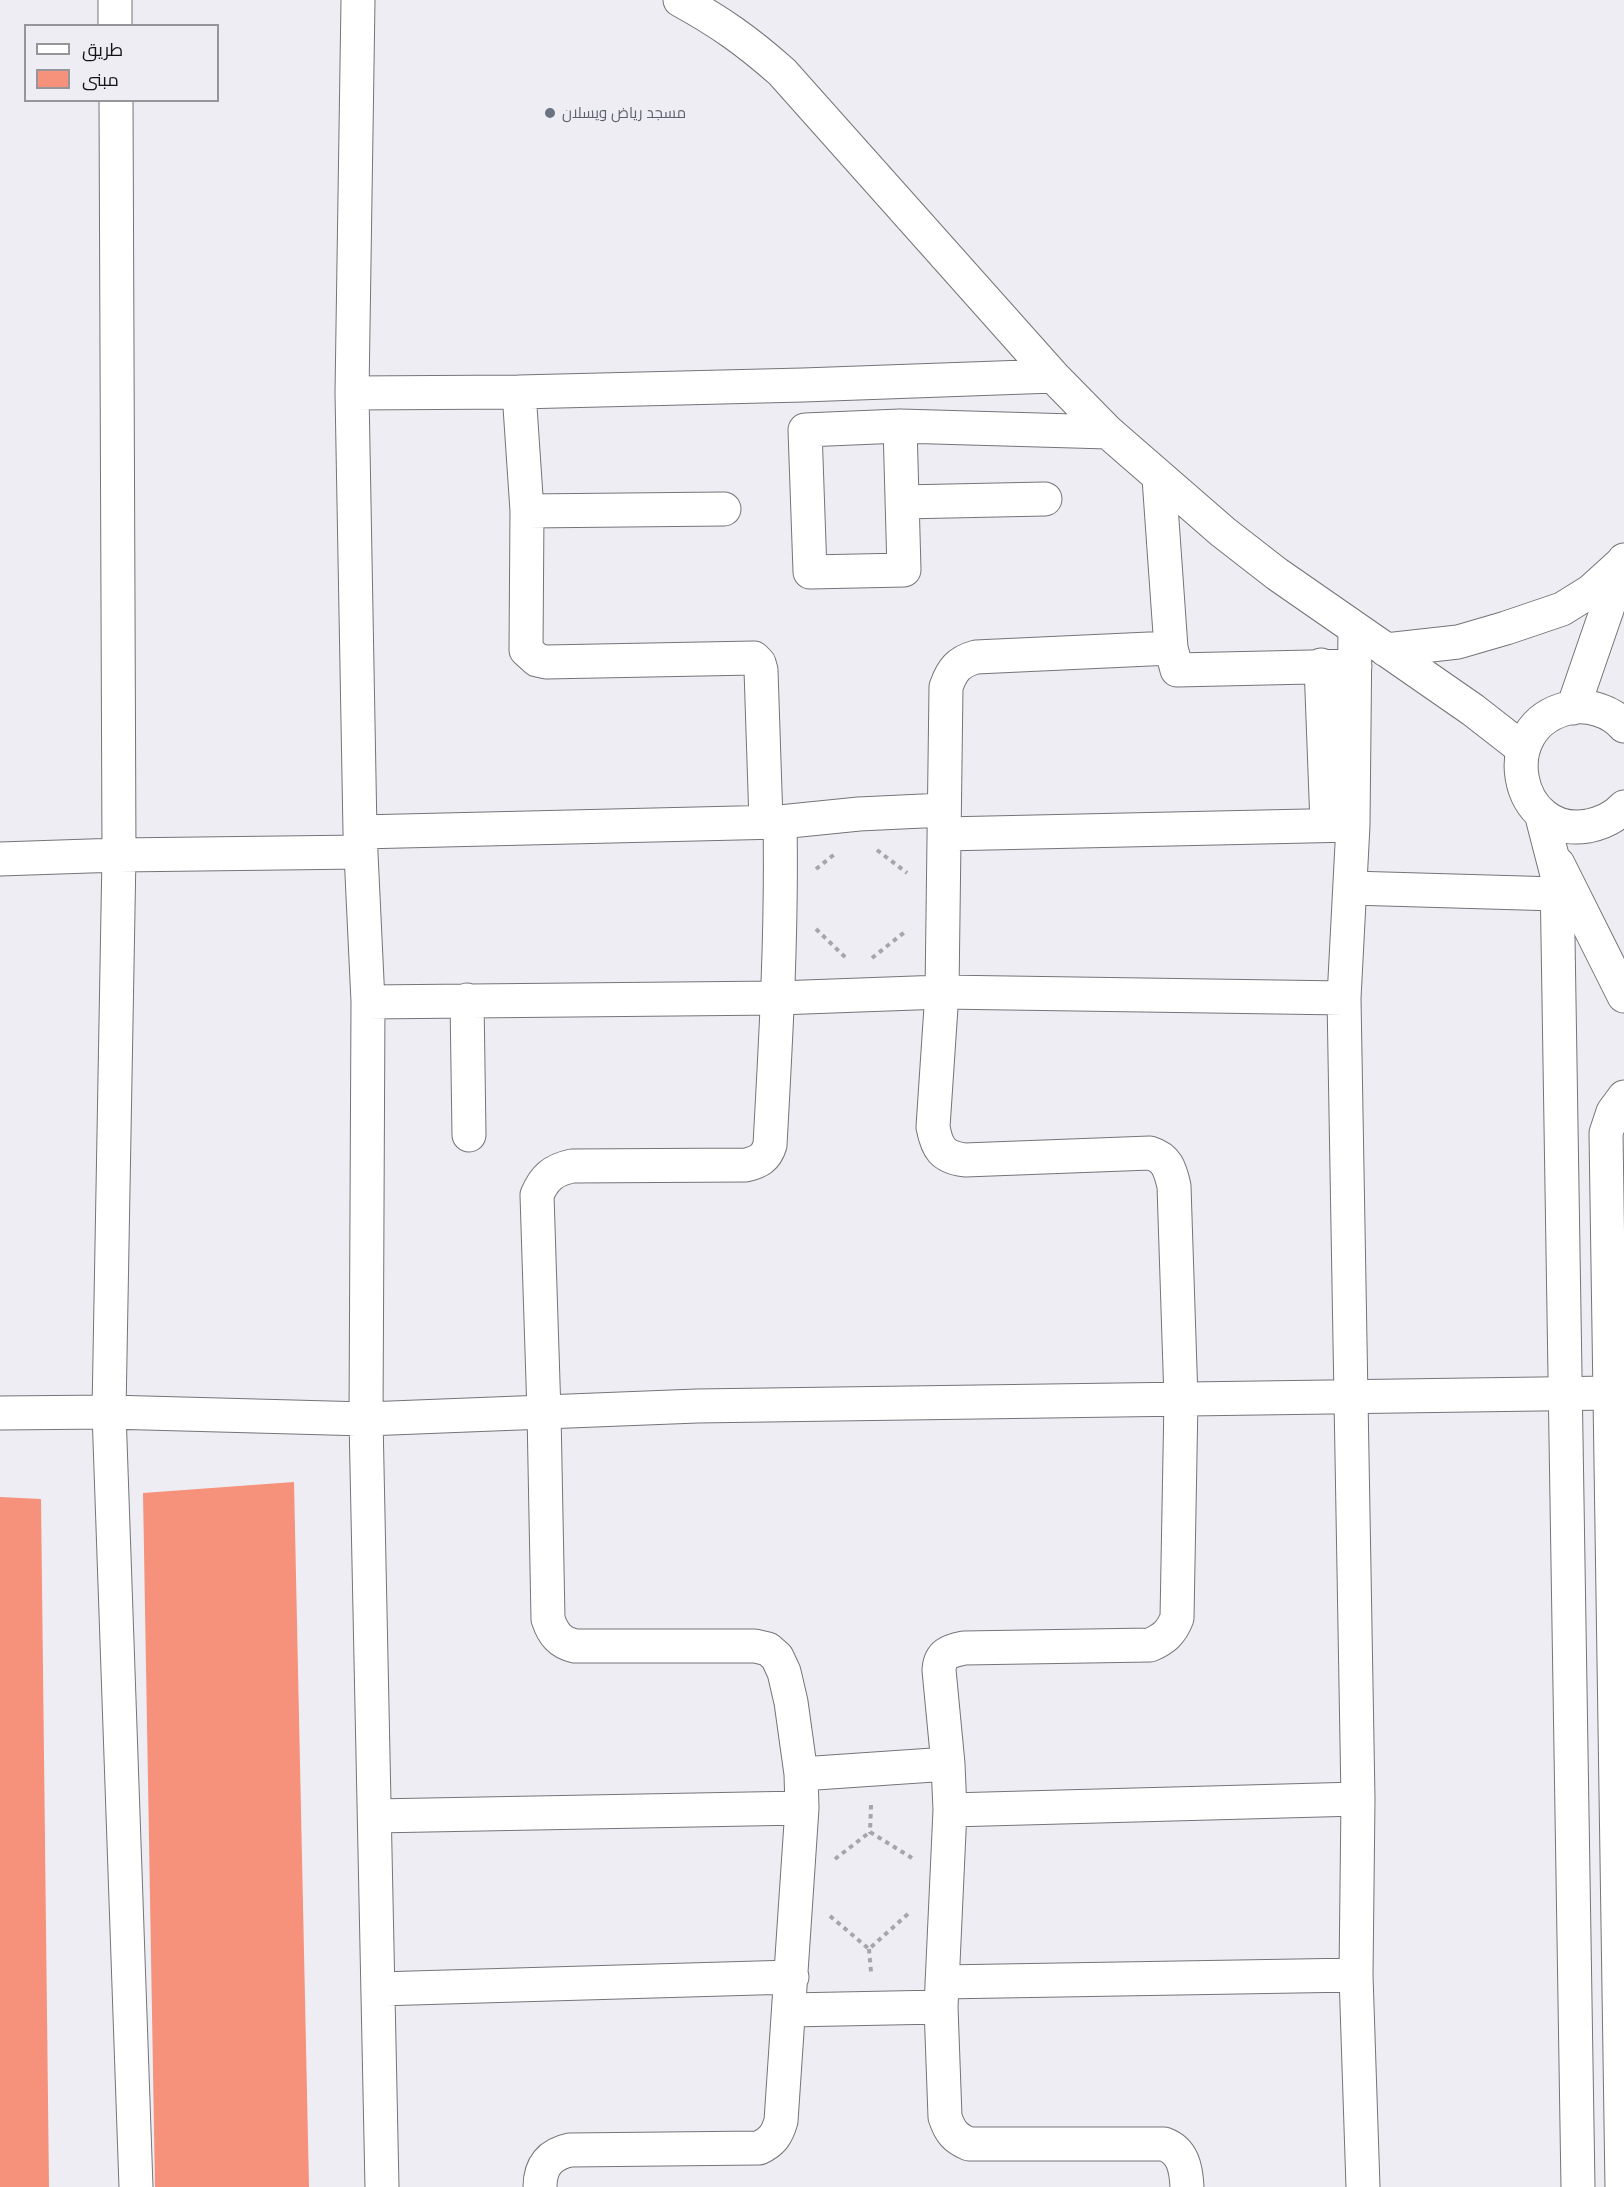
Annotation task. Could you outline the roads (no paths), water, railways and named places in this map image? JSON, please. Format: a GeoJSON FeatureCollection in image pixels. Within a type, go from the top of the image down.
{"type":"FeatureCollection","features":[{"type":"Feature","properties":{"kind":"street"},"geometry":{"type":"LineString","coordinates":[[115,0],[115,24]]}},
{"type":"Feature","properties":{"kind":"street"},"geometry":{"type":"LineString","coordinates":[[358,0],[352,393],[360,842],[368,1002],[366,1419],[382,2187]]}},
{"type":"Feature","properties":{"kind":"street"},"geometry":{"type":"LineString","coordinates":[[680,0],[720,22],[754,47],[782,72],[1053,376],[1108,432],[1223,532],[1355,629],[1473,710],[1523,749]]}},
{"type":"Feature","properties":{"kind":"street"},"geometry":{"type":"LineString","coordinates":[[116,102],[119,855],[110,1412],[136,2187]]}},
{"type":"Feature","properties":{"kind":"street"},"geometry":{"type":"LineString","coordinates":[[352,393],[519,392],[1053,376]]}},
{"type":"Feature","properties":{"kind":"street"},"geometry":{"type":"LineString","coordinates":[[803,385],[810,572],[903,570],[900,426]]}},
{"type":"Feature","properties":{"kind":"street"},"geometry":{"type":"LineString","coordinates":[[519,392],[527,511],[526,650],[537,660],[546,662],[754,658],[761,670],[773,822],[782,896],[770,1145],[763,1159],[746,1165],[572,1166],[551,1174],[543,1183],[537,1196],[548,1619],[555,1635],[567,1645],[756,1646],[768,1649],[777,1657],[784,1672],[791,1702],[801,1774],[802,1808],[781,2121],[777,2134],[768,2144],[759,2148],[570,2150],[558,2153],[549,2159],[543,2168],[540,2187]]}},
{"type":"Feature","properties":{"kind":"street"},"geometry":{"type":"LineString","coordinates":[[805,430],[900,426],[1108,432]]}},
{"type":"Feature","properties":{"kind":"street"},"geometry":{"type":"LineString","coordinates":[[1160,478],[1171,648],[1177,670],[1355,666]]}},
{"type":"Feature","properties":{"kind":"street"},"geometry":{"type":"LineString","coordinates":[[902,502],[1045,499]]}},
{"type":"Feature","properties":{"kind":"street"},"geometry":{"type":"LineString","coordinates":[[527,511],[724,509]]}},
{"type":"Feature","properties":{"kind":"street"},"geometry":{"type":"LineString","coordinates":[[1386,650],[1458,642],[1562,609],[1591,591],[1624,561]]}},
{"type":"Feature","properties":{"kind":"street"},"geometry":{"type":"LineString","coordinates":[[1573,708],[1624,561]]}},
{"type":"Feature","properties":{"kind":"street"},"geometry":{"type":"LineString","coordinates":[[1340,825],[1355,666],[1355,629]]}},
{"type":"Feature","properties":{"kind":"street"},"geometry":{"type":"LineString","coordinates":[[1171,648],[976,657],[965,660],[955,667],[946,687],[942,992],[933,1127],[936,1144],[945,1154],[965,1160],[1150,1153],[1166,1162],[1174,1186],[1181,1400],[1177,1618],[1173,1629],[1164,1640],[1150,1645],[964,1648],[945,1654],[939,1660],[950,1810],[942,1995],[945,2117],[949,2129],[957,2139],[969,2144],[1164,2144],[1173,2147],[1180,2154],[1184,2164],[1187,2187]]}},
{"type":"Feature","properties":{"kind":"street"},"geometry":{"type":"LineString","coordinates":[[1322,665],[1340,825],[1351,888],[1344,998],[1358,1799],[1356,1975],[1363,2187]]}},
{"type":"Feature","properties":{"kind":"street"},"geometry":{"type":"LineString","coordinates":[[1624,726],[1606,713],[1590,708],[1573,708],[1556,712],[1542,721],[1530,734],[1523,749],[1520,766],[1522,784],[1530,800],[1541,813],[1559,824],[1580,827],[1600,824],[1624,807]]}},
{"type":"Feature","properties":{"kind":"street"},"geometry":{"type":"LineString","coordinates":[[1541,813],[1557,875],[1578,2187]]}},
{"type":"Feature","properties":{"kind":"street"},"geometry":{"type":"LineString","coordinates":[[0,859],[773,822],[858,825],[944,822],[1340,825]]}},
{"type":"Feature","properties":{"kind":"street"},"geometry":{"type":"LineString","coordinates":[[1549,846],[1624,996]]}},
{"type":"Feature","properties":{"kind":"street"},"geometry":{"type":"LineString","coordinates":[[1351,888],[1557,894]]}},
{"type":"Feature","properties":{"kind":"street"},"geometry":{"type":"LineString","coordinates":[[368,1002],[778,998],[859,981],[942,992],[1344,998]]}},
{"type":"Feature","properties":{"kind":"street"},"geometry":{"type":"LineString","coordinates":[[466,1000],[469,1135]]}},
{"type":"Feature","properties":{"kind":"street"},"geometry":{"type":"LineString","coordinates":[[1622,2187],[1605,1133],[1613,1112],[1624,1097]]}},
{"type":"Feature","properties":{"kind":"street"},"geometry":{"type":"LineString","coordinates":[[0,1413],[110,1412],[366,1419],[697,1406],[1610,1393]]}},
{"type":"Feature","properties":{"kind":"street"},"geometry":{"type":"LineString","coordinates":[[801,1774],[948,1764]]}},
{"type":"Feature","properties":{"kind":"street"},"geometry":{"type":"LineString","coordinates":[[950,1810],[1358,1799]]}},
{"type":"Feature","properties":{"kind":"street"},"geometry":{"type":"LineString","coordinates":[[375,1816],[802,1808]]}},
{"type":"Feature","properties":{"kind":"street"},"geometry":{"type":"LineString","coordinates":[[789,2010],[942,1995],[1356,1975]]}},
{"type":"Feature","properties":{"kind":"street"},"geometry":{"type":"LineString","coordinates":[[378,1989],[792,1977]]}},
{"type":"Feature","properties":{"kind":"place","name":"مسجد رياض ويسلان"},"geometry":{"type":"Point","coordinates":[550,113]}}]}
